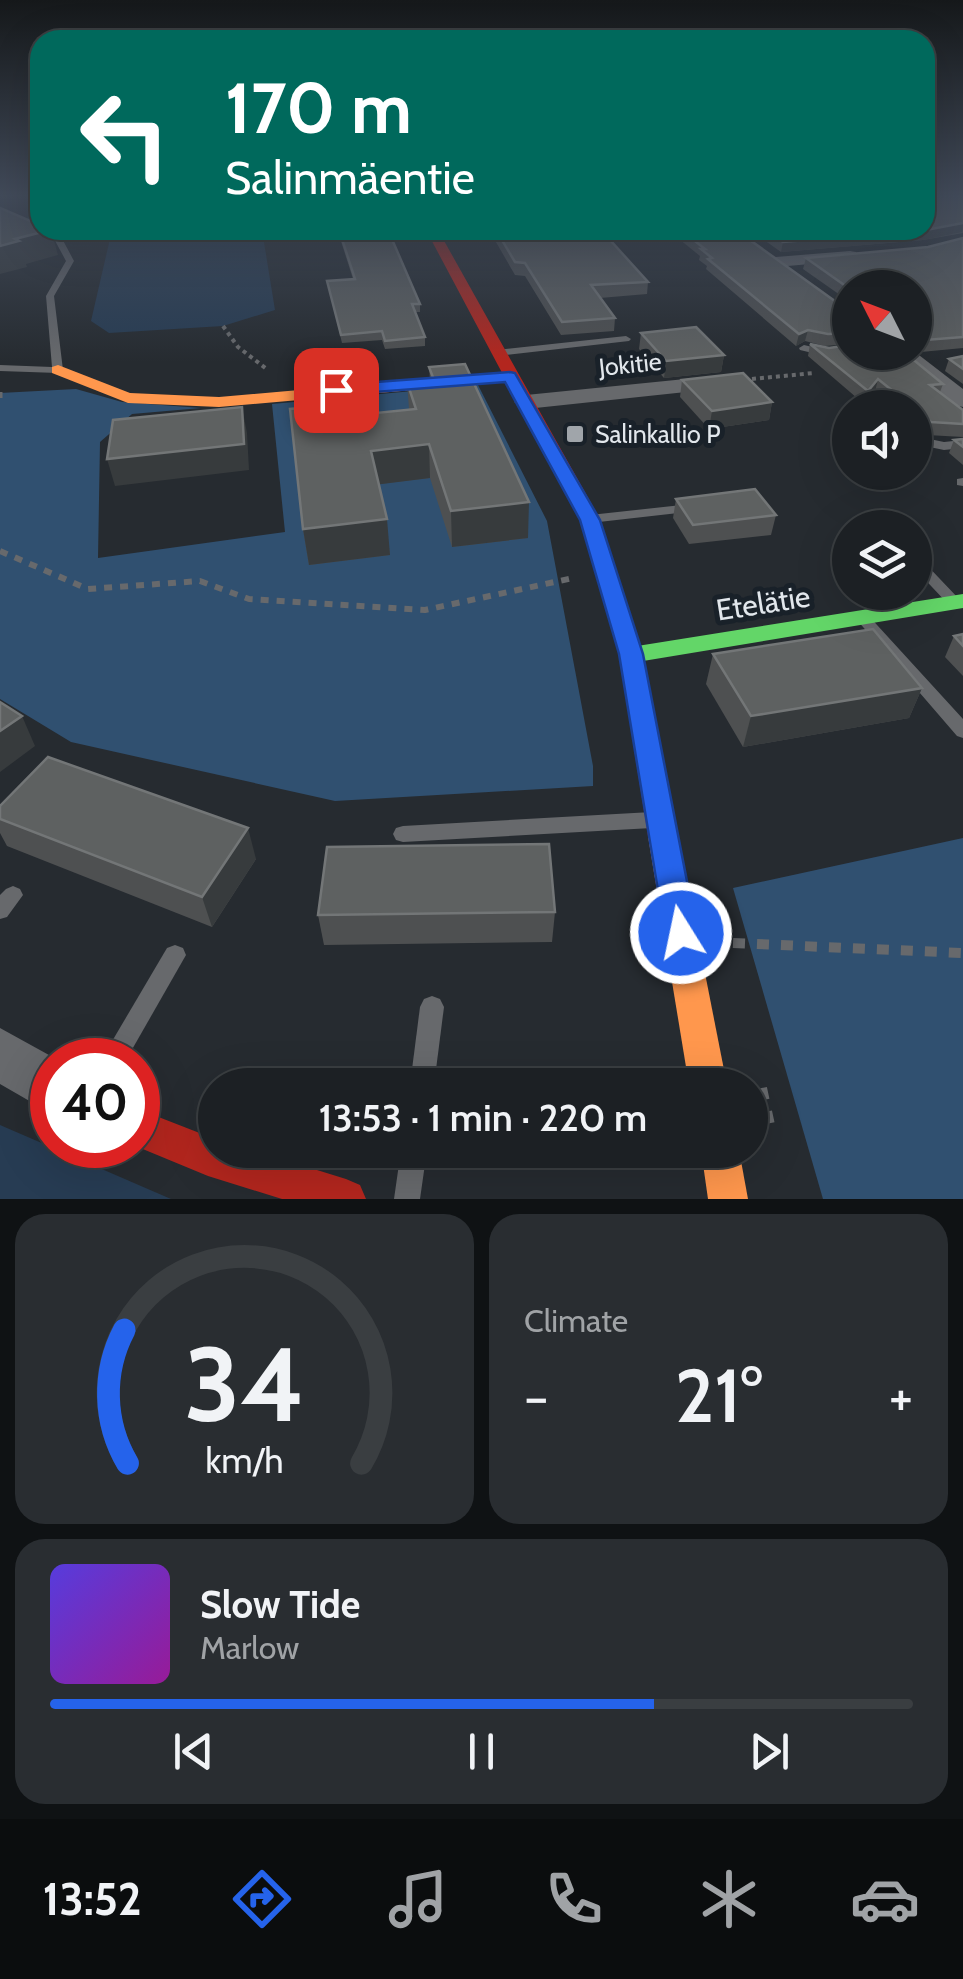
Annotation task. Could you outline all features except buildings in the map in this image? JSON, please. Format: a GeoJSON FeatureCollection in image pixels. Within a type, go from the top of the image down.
{"type":"FeatureCollection","features":[{"type":"Feature","properties":{"kind":"street"},"geometry":{"type":"LineString","coordinates":[[443,250],[590,520],[631,654],[705,1068]]}},
{"type":"Feature","properties":{"kind":"street"},"geometry":{"type":"LineString","coordinates":[[806,284],[769,257],[868,254]]}},
{"type":"Feature","properties":{"kind":"street"},"geometry":{"type":"LineString","coordinates":[[932,359],[947,360]]}},
{"type":"Feature","properties":{"kind":"street"},"geometry":{"type":"LineString","coordinates":[[58,370],[128,398],[218,402],[510,376]]}},
{"type":"Feature","properties":{"kind":"street"},"geometry":{"type":"LineString","coordinates":[[924,370],[962,398]]}},
{"type":"Feature","properties":{"kind":"street","name":"Jokitie"},"geometry":{"type":"LineString","coordinates":[[526,402],[739,381]]}},
{"type":"Feature","properties":{"kind":"street","name":"Etelätie"},"geometry":{"type":"LineString","coordinates":[[631,654],[958,602]]}},
{"type":"Feature","properties":{"kind":"street"},"geometry":{"type":"LineString","coordinates":[[0,1054],[30,1073]]}},
{"type":"Feature","properties":{"kind":"street"},"geometry":{"type":"LineString","coordinates":[[160,1137],[346,1199]]}},
{"type":"Feature","properties":{"kind":"street"},"geometry":{"type":"LineString","coordinates":[[723,1168],[728,1199]]}},
{"type":"Feature","properties":{"kind":"lane"},"geometry":{"type":"LineString","coordinates":[[0,368],[58,370],[50,296],[70,260],[65,250]]}},
{"type":"Feature","properties":{"kind":"lane"},"geometry":{"type":"LineString","coordinates":[[497,353],[626,339]]}},
{"type":"Feature","properties":{"kind":"lane"},"geometry":{"type":"LineString","coordinates":[[804,348],[832,352]]}},
{"type":"Feature","properties":{"kind":"lane"},"geometry":{"type":"LineString","coordinates":[[932,444],[963,444]]}},
{"type":"Feature","properties":{"kind":"lane"},"geometry":{"type":"LineString","coordinates":[[590,520],[705,506]]}},
{"type":"Feature","properties":{"kind":"lane"},"geometry":{"type":"LineString","coordinates":[[932,577],[958,602]]}},
{"type":"Feature","properties":{"kind":"lane"},"geometry":{"type":"LineString","coordinates":[[862,617],[963,730]]}},
{"type":"Feature","properties":{"kind":"lane"},"geometry":{"type":"LineString","coordinates":[[402,834],[661,820]]}},
{"type":"Feature","properties":{"kind":"lane"},"geometry":{"type":"LineString","coordinates":[[125,1038],[176,955]]}},
{"type":"Feature","properties":{"kind":"lane"},"geometry":{"type":"LineString","coordinates":[[424,1068],[432,1007]]}},
{"type":"Feature","properties":{"kind":"lane"},"geometry":{"type":"LineString","coordinates":[[408,1199],[412,1168]]}},
{"type":"Feature","properties":{"kind":"path"},"geometry":{"type":"LineString","coordinates":[[223,326],[238,347],[298,393]]}},
{"type":"Feature","properties":{"kind":"path"},"geometry":{"type":"LineString","coordinates":[[0,392],[0,400]]}},
{"type":"Feature","properties":{"kind":"path"},"geometry":{"type":"LineString","coordinates":[[0,551],[88,589],[200,581],[249,599],[424,610],[577,577]]}},
{"type":"Feature","properties":{"kind":"path"},"geometry":{"type":"LineString","coordinates":[[726,942],[963,953]]}},
{"type":"Feature","properties":{"kind":"shaded area"},"geometry":{"type":"Polygon","coordinates":[[[107,250],[265,250],[275,310],[223,326],[109,333],[91,321],[107,250]]]}},
{"type":"Feature","properties":{"kind":"shaded area"},"geometry":{"type":"Polygon","coordinates":[[[478,385],[547,521],[593,766],[593,786],[335,801],[71,742],[0,699],[0,393],[76,389],[122,402],[201,408],[132,414],[100,442],[98,558],[285,532],[272,404],[478,385]]]}},
{"type":"Feature","properties":{"kind":"shaded area"},"geometry":{"type":"Polygon","coordinates":[[[963,838],[963,1199],[823,1199],[733,888],[963,838]]]}},
{"type":"Feature","properties":{"kind":"shaded area"},"geometry":{"type":"Polygon","coordinates":[[[0,1125],[30,1138],[30,1168],[99,1168],[171,1199],[0,1199],[0,1125]]]}},
{"type":"Feature","properties":{"kind":"traffic: fast"},"geometry":{"type":"LineString","coordinates":[[631,655],[963,601]]}},
{"type":"Feature","properties":{"kind":"traffic: slow"},"geometry":{"type":"LineString","coordinates":[[58,370],[128,398],[219,402],[469,380]]}},
{"type":"Feature","properties":{"kind":"traffic: slow"},"geometry":{"type":"LineString","coordinates":[[663,836],[705,1068]]}},
{"type":"Feature","properties":{"kind":"traffic: slow"},"geometry":{"type":"LineString","coordinates":[[723,1168],[728,1199]]}},
{"type":"Feature","properties":{"kind":"traffic: jam"},"geometry":{"type":"LineString","coordinates":[[443,250],[590,519],[631,655],[663,836]]}},
{"type":"Feature","properties":{"kind":"traffic: jam"},"geometry":{"type":"LineString","coordinates":[[160,1137],[346,1199]]}},
{"type":"Feature","properties":{"kind":"place","name":"Salinkallio P"},"geometry":{"type":"Point","coordinates":[575,434]}},
{"type":"Feature","properties":{"kind":"route"},"geometry":{"type":"LineString","coordinates":[[336,390],[510,376],[590,520],[631,654],[681,933]]}}]}
